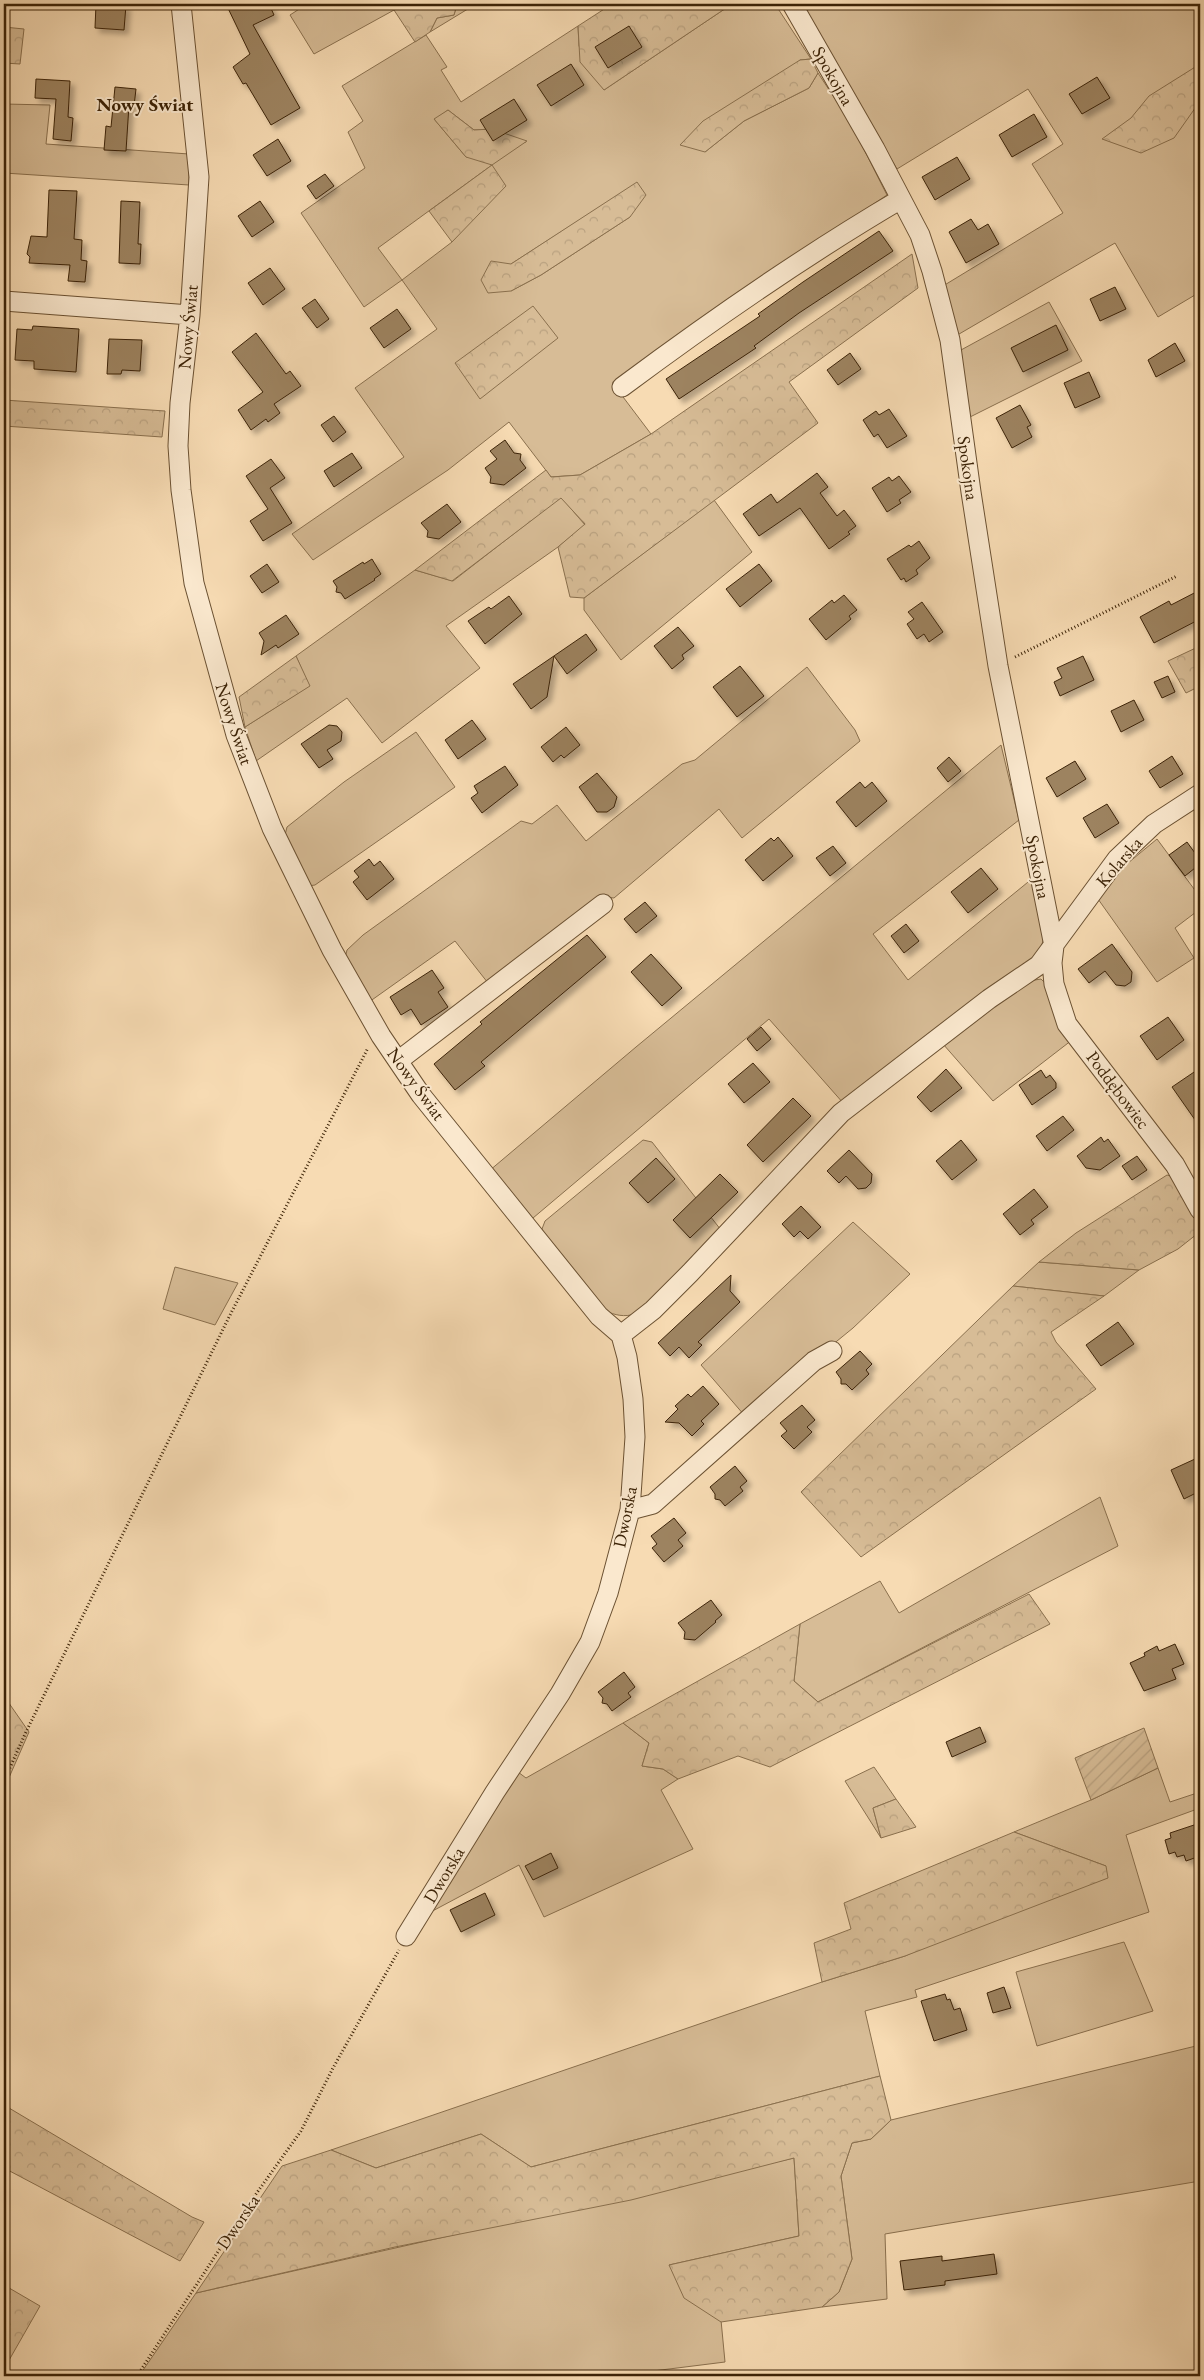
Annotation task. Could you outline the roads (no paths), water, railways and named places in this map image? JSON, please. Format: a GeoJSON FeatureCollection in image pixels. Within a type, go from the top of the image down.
{"type":"FeatureCollection","features":[{"type":"Feature","properties":{"kind":"street","name":"Nowy Świat"},"geometry":{"type":"LineString","coordinates":[[181,4],[199,177],[190,315],[180,403],[178,446],[180,490],[194,583],[236,735],[272,828],[332,950],[381,1036],[421,1095],[599,1316],[621,1335]]}},
{"type":"Feature","properties":{"kind":"street","name":"Spokojna"},"geometry":{"type":"LineString","coordinates":[[792,4],[920,235],[950,340],[998,666],[1053,954]]}},
{"type":"Feature","properties":{"kind":"street"},"geometry":{"type":"LineString","coordinates":[[622,387],[767,283],[837,236],[901,199]]}},
{"type":"Feature","properties":{"kind":"street"},"geometry":{"type":"LineString","coordinates":[[4,301],[190,315]]}},
{"type":"Feature","properties":{"kind":"street","name":"Kolarska"},"geometry":{"type":"LineString","coordinates":[[621,1335],[653,1310],[690,1273],[841,1112],[990,999],[1053,954],[1117,859],[1154,824],[1200,794]]}},
{"type":"Feature","properties":{"kind":"street"},"geometry":{"type":"LineString","coordinates":[[398,1061],[603,904]]}},
{"type":"Feature","properties":{"kind":"street","name":"Poddębowiec"},"geometry":{"type":"LineString","coordinates":[[1053,954],[1054,984],[1067,1024],[1175,1165],[1200,1210]]}},
{"type":"Feature","properties":{"kind":"street","name":"Dworska"},"geometry":{"type":"LineString","coordinates":[[406,1936],[495,1792],[560,1694],[590,1642],[608,1593],[630,1510],[635,1437],[633,1399],[627,1357],[621,1335]]}},
{"type":"Feature","properties":{"kind":"street"},"geometry":{"type":"LineString","coordinates":[[630,1510],[654,1504],[814,1361],[832,1351]]}},
{"type":"Feature","properties":{"kind":"district","name":"Nowy Świat"},"geometry":{"type":"Point","coordinates":[145,104]}}]}
